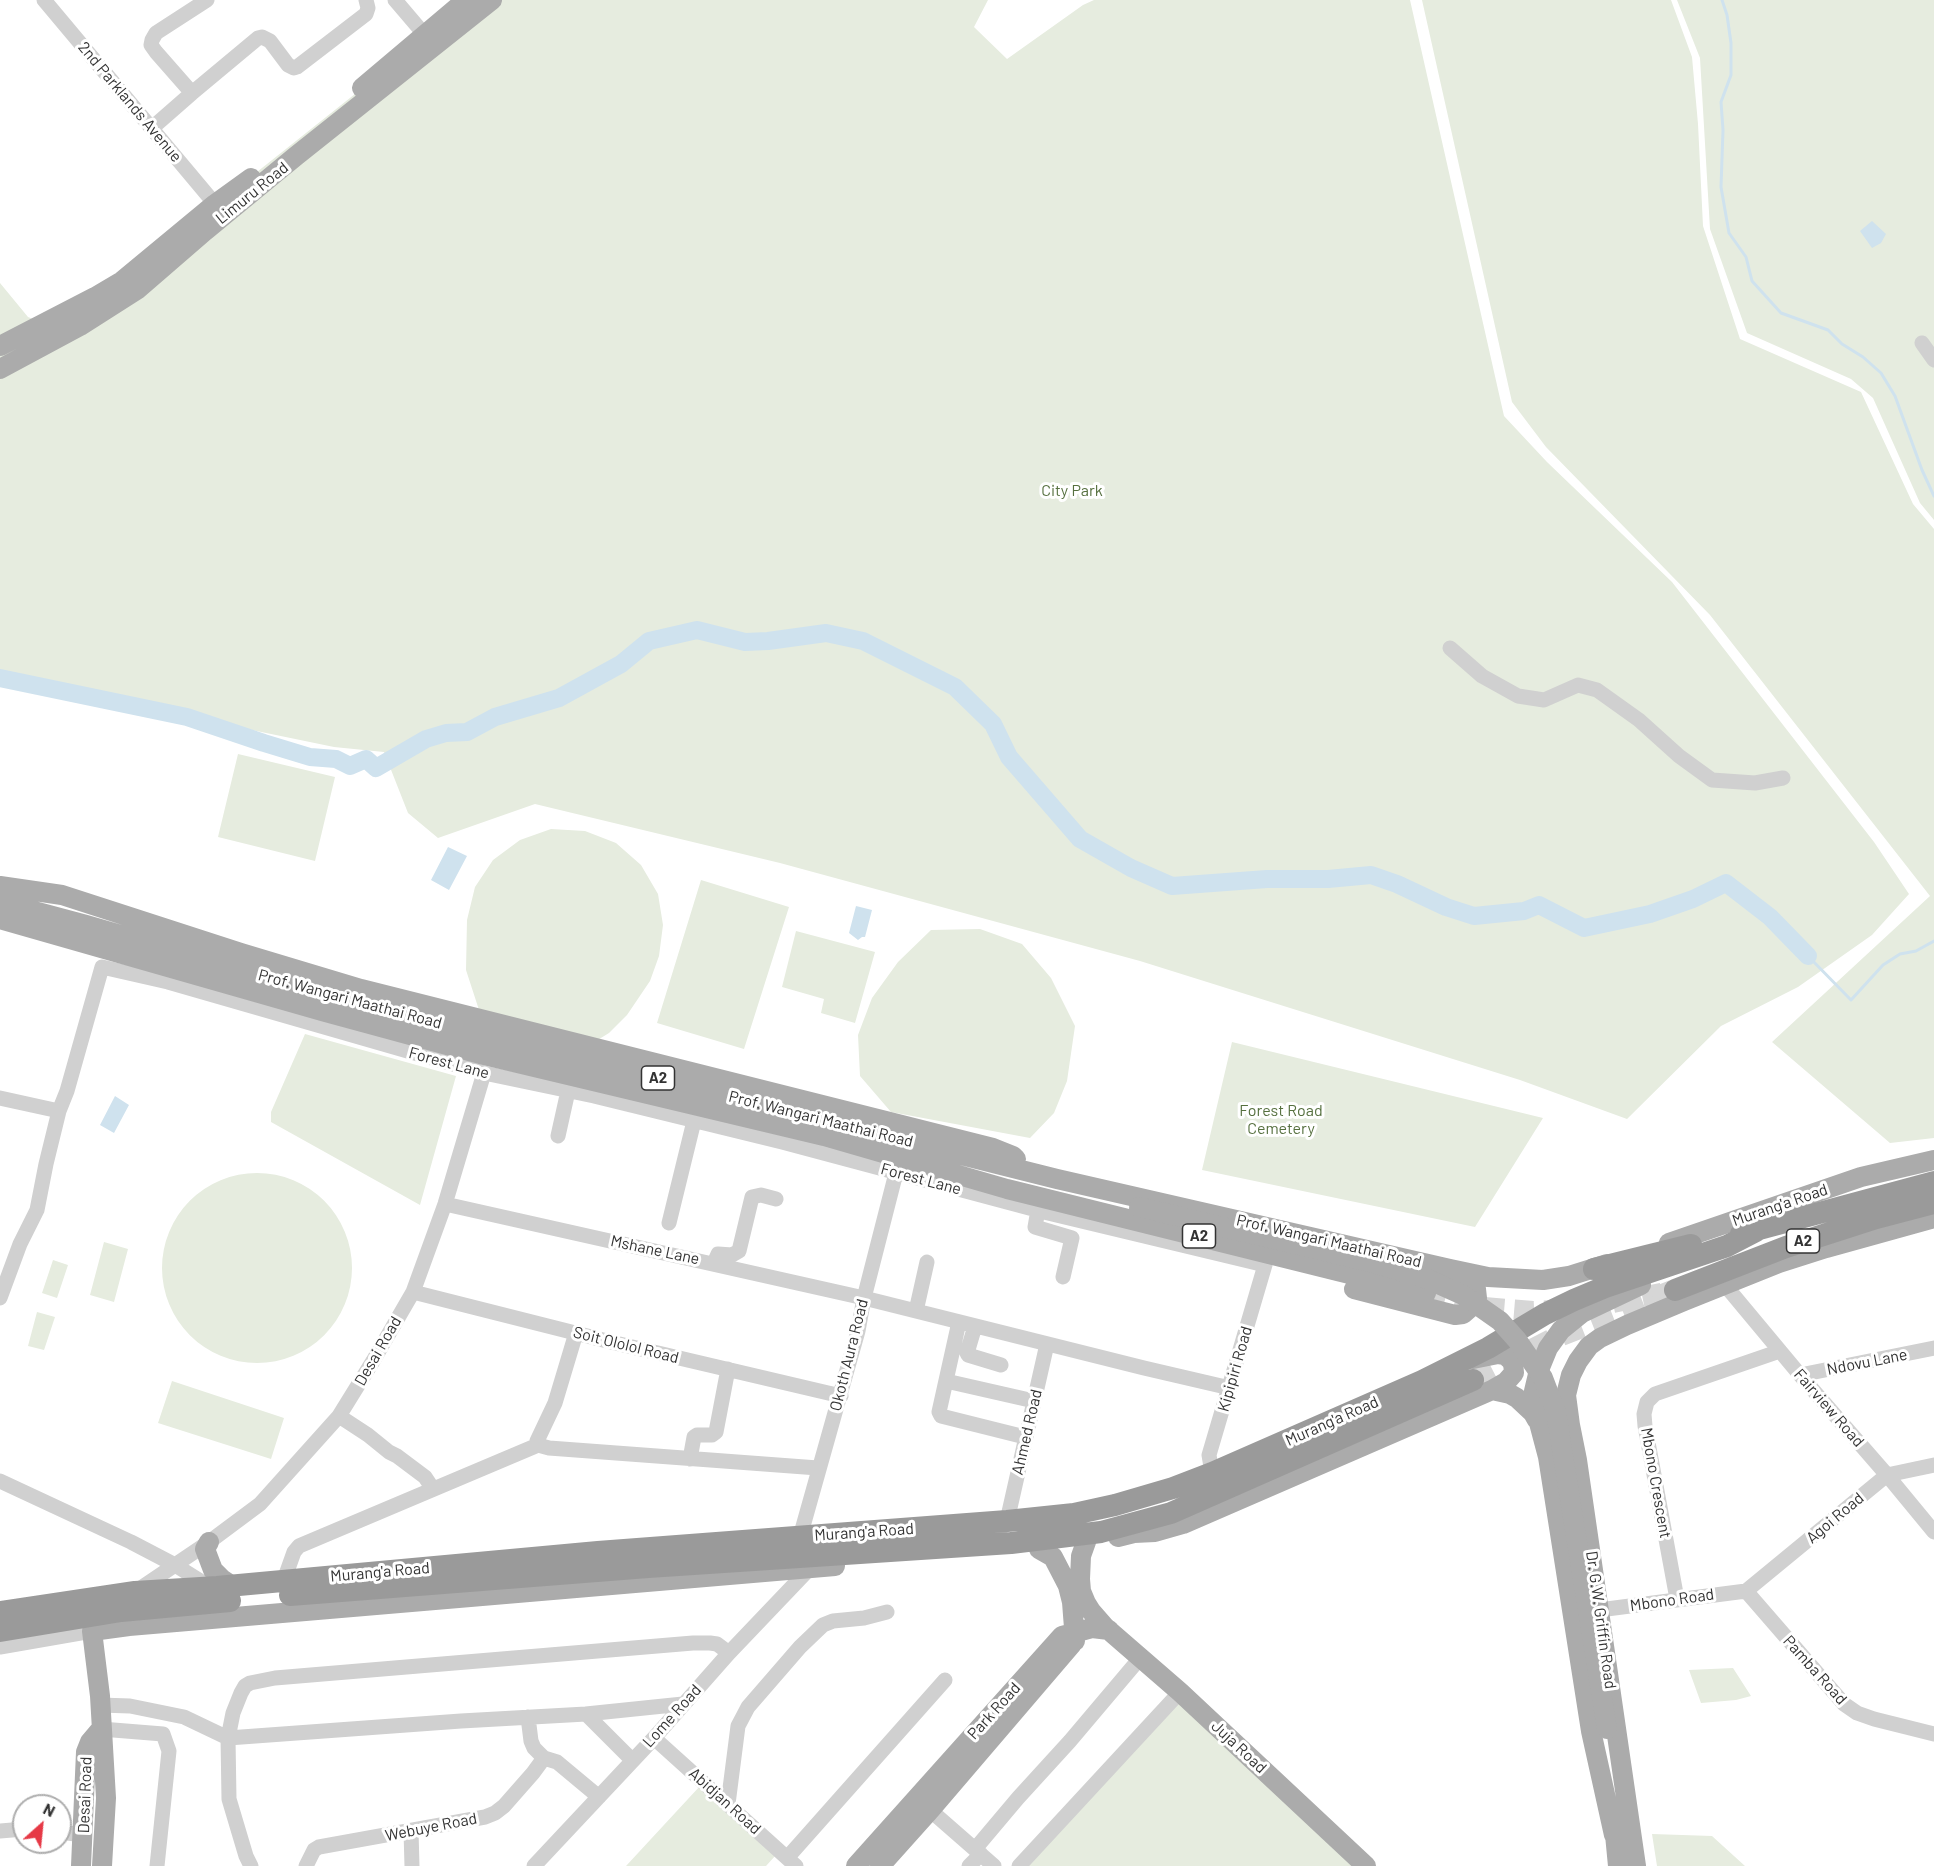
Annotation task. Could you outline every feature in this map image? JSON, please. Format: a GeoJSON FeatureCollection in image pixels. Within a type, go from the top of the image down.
{"type":"FeatureCollection","features":[{"type":"Feature","properties":{"kind":"highway","name":"Murang'a Road"},"geometry":{"type":"LineString","coordinates":[[1649,1255],[1756,1231],[1934,1182]]}},
{"type":"Feature","properties":{"kind":"highway","name":"A2"},"geometry":{"type":"LineString","coordinates":[[1675,1290],[1786,1247],[1876,1218],[1934,1203]]}},
{"type":"Feature","properties":{"kind":"highway","name":"Murang'a Road"},"geometry":{"type":"LineString","coordinates":[[0,1630],[122,1611],[285,1596],[671,1565],[1011,1543],[1110,1534],[1171,1513],[1477,1377],[1545,1314],[1574,1300],[1605,1287],[1727,1246],[1756,1231]]}},
{"type":"Feature","properties":{"kind":"highway","name":"Prof. Wangari Maathai Road"},"geometry":{"type":"LineString","coordinates":[[1594,1269],[1649,1255]]}},
{"type":"Feature","properties":{"kind":"highway","name":"Murang'a Road"},"geometry":{"type":"LineString","coordinates":[[0,1612],[135,1592],[1074,1514],[1173,1488],[1477,1377]]}},
{"type":"Feature","properties":{"kind":"main road","name":"Limuru Road"},"geometry":{"type":"LineString","coordinates":[[0,369],[80,326],[138,289],[428,40],[466,0]]}},
{"type":"Feature","properties":{"kind":"main road","name":"Limuru Road"},"geometry":{"type":"LineString","coordinates":[[0,346],[122,281],[215,204],[428,40],[492,0]]}},
{"type":"Feature","properties":{"kind":"main road"},"geometry":{"type":"LineString","coordinates":[[0,886],[62,895],[241,953],[362,988],[993,1148],[1012,1156],[1028,1171]]}},
{"type":"Feature","properties":{"kind":"main road","name":"Prof. Wangari Maathai Road"},"geometry":{"type":"LineString","coordinates":[[0,902],[349,1000],[1057,1179],[1488,1277],[1543,1280],[1594,1269]]}},
{"type":"Feature","properties":{"kind":"main road","name":"Prof. Wangari Maathai Road"},"geometry":{"type":"LineString","coordinates":[[0,918],[484,1055],[824,1136],[1007,1188],[1426,1293]]}},
{"type":"Feature","properties":{"kind":"main road","name":"Murang'a Road"},"geometry":{"type":"LineString","coordinates":[[1594,1269],[1861,1177],[1934,1160]]}},
{"type":"Feature","properties":{"kind":"main road"},"geometry":{"type":"LineString","coordinates":[[972,1178],[1138,1207]]}},
{"type":"Feature","properties":{"kind":"main road"},"geometry":{"type":"LineString","coordinates":[[1057,1179],[1138,1207]]}},
{"type":"Feature","properties":{"kind":"main road","name":"Prof. Wangari Maathai Road"},"geometry":{"type":"LineString","coordinates":[[1138,1207],[1366,1261],[1425,1278],[1463,1295],[1500,1321],[1517,1340],[1543,1378],[1556,1412],[1623,1834]]}},
{"type":"Feature","properties":{"kind":"main road"},"geometry":{"type":"LineString","coordinates":[[1725,1285],[1779,1263],[1934,1218]]}},
{"type":"Feature","properties":{"kind":"main road","name":"Murang'a Road"},"geometry":{"type":"LineString","coordinates":[[1539,1424],[1534,1391],[1548,1348],[1561,1330],[1582,1313],[1651,1281],[1679,1263]]}},
{"type":"Feature","properties":{"kind":"main road"},"geometry":{"type":"LineString","coordinates":[[1265,1265],[1444,1314],[1463,1314],[1477,1298],[1476,1289],[1473,1282],[1450,1269]]}},
{"type":"Feature","properties":{"kind":"main road","name":"Dr. G.W. Griffin Road"},"geometry":{"type":"LineString","coordinates":[[1618,1866],[1623,1834],[1599,1610],[1566,1395],[1578,1360],[1589,1346],[1600,1338],[1626,1325],[1725,1285]]}},
{"type":"Feature","properties":{"kind":"main road"},"geometry":{"type":"LineString","coordinates":[[1477,1377],[1517,1398],[1533,1413],[1539,1424],[1546,1418],[1557,1415],[1570,1425]]}},
{"type":"Feature","properties":{"kind":"main road","name":"Dr. G.W. Griffin Road"},"geometry":{"type":"LineString","coordinates":[[1539,1424],[1548,1456],[1592,1731],[1623,1834],[1636,1866]]}},
{"type":"Feature","properties":{"kind":"main road","name":"Murang'a Road"},"geometry":{"type":"LineString","coordinates":[[92,1631],[811,1567],[981,1556],[1086,1542],[1110,1534]]}},
{"type":"Feature","properties":{"kind":"main road"},"geometry":{"type":"LineString","coordinates":[[208,1542],[205,1549],[206,1554],[213,1570],[222,1579],[221,1586]]}},
{"type":"Feature","properties":{"kind":"main road","name":"Juja Road"},"geometry":{"type":"LineString","coordinates":[[1086,1542],[1081,1556],[1081,1590],[1086,1603],[1109,1630],[1180,1692],[1366,1866]]}},
{"type":"Feature","properties":{"kind":"main road"},"geometry":{"type":"LineString","coordinates":[[1039,1549],[1053,1557],[1065,1578],[1072,1602],[1074,1636]]}},
{"type":"Feature","properties":{"kind":"main road"},"geometry":{"type":"LineString","coordinates":[[1074,1636],[1092,1628],[1109,1630]]}},
{"type":"Feature","properties":{"kind":"main road","name":"Desai Road"},"geometry":{"type":"LineString","coordinates":[[92,1631],[106,1798],[102,1866]]}},
{"type":"Feature","properties":{"kind":"main road","name":"Park Road"},"geometry":{"type":"LineString","coordinates":[[856,1866],[1062,1636],[1074,1636]]}},
{"type":"Feature","properties":{"kind":"main road"},"geometry":{"type":"LineString","coordinates":[[1074,1636],[1097,1637],[1126,1644]]}},
{"type":"Feature","properties":{"kind":"main road","name":"Park Road"},"geometry":{"type":"LineString","coordinates":[[880,1866],[930,1810],[1074,1636]]}},
{"type":"Feature","properties":{"kind":"main road","name":"Desai Road"},"geometry":{"type":"LineString","coordinates":[[81,1866],[86,1752],[90,1742],[101,1729]]}},
{"type":"Feature","properties":{"kind":"street","name":"2nd Parklands Avenue"},"geometry":{"type":"LineString","coordinates":[[44,0],[215,204]]}},
{"type":"Feature","properties":{"kind":"street"},"geometry":{"type":"LineString","coordinates":[[192,93],[151,45],[156,33],[207,0]]}},
{"type":"Feature","properties":{"kind":"street"},"geometry":{"type":"LineString","coordinates":[[152,128],[258,38],[262,37],[270,41],[288,65],[297,67],[366,14],[368,8],[366,0]]}},
{"type":"Feature","properties":{"kind":"street"},"geometry":{"type":"LineString","coordinates":[[395,0],[428,40]]}},
{"type":"Feature","properties":{"kind":"street"},"geometry":{"type":"LineString","coordinates":[[1922,343],[1934,360]]}},
{"type":"Feature","properties":{"kind":"street"},"geometry":{"type":"LineString","coordinates":[[1450,648],[1482,676],[1518,696],[1544,700],[1578,685],[1597,690],[1639,720],[1679,756],[1712,780],[1755,783],[1783,778]]}},
{"type":"Feature","properties":{"kind":"street","name":"Forest Lane"},"geometry":{"type":"LineString","coordinates":[[59,1111],[67,1091],[102,967],[168,982],[484,1073],[568,1090],[694,1121],[1038,1210]]}},
{"type":"Feature","properties":{"kind":"street","name":"Desai Road"},"geometry":{"type":"LineString","coordinates":[[135,1592],[260,1504],[339,1416],[374,1361],[413,1292],[445,1204],[484,1073]]}},
{"type":"Feature","properties":{"kind":"street"},"geometry":{"type":"LineString","coordinates":[[558,1136],[568,1090]]}},
{"type":"Feature","properties":{"kind":"street"},"geometry":{"type":"LineString","coordinates":[[0,1098],[59,1111],[37,1210],[1,1288]]}},
{"type":"Feature","properties":{"kind":"street"},"geometry":{"type":"LineString","coordinates":[[669,1222],[694,1121]]}},
{"type":"Feature","properties":{"kind":"street","name":"Okoth Aura Road"},"geometry":{"type":"LineString","coordinates":[[800,1538],[818,1468],[841,1396],[896,1173]]}},
{"type":"Feature","properties":{"kind":"street"},"geometry":{"type":"LineString","coordinates":[[714,1263],[718,1254],[732,1255],[739,1251],[752,1197],[761,1195],[776,1199]]}},
{"type":"Feature","properties":{"kind":"street","name":"Mshane Lane"},"geometry":{"type":"LineString","coordinates":[[445,1204],[864,1298],[1230,1388]]}},
{"type":"Feature","properties":{"kind":"street"},"geometry":{"type":"LineString","coordinates":[[1072,1238],[1035,1227],[1038,1210],[1265,1265]]}},
{"type":"Feature","properties":{"kind":"street"},"geometry":{"type":"LineString","coordinates":[[1063,1277],[1077,1220]]}},
{"type":"Feature","properties":{"kind":"street"},"geometry":{"type":"LineString","coordinates":[[916,1311],[927,1262]]}},
{"type":"Feature","properties":{"kind":"street","name":"Kipipiri Road"},"geometry":{"type":"LineString","coordinates":[[1212,1473],[1209,1455],[1265,1265]]}},
{"type":"Feature","properties":{"kind":"street","name":"Fairview Road"},"geometry":{"type":"LineString","coordinates":[[1725,1285],[1934,1532]]}},
{"type":"Feature","properties":{"kind":"street","name":"Soit Ololol Road"},"geometry":{"type":"LineString","coordinates":[[413,1292],[841,1396]]}},
{"type":"Feature","properties":{"kind":"street"},"geometry":{"type":"LineString","coordinates":[[959,1322],[939,1412],[941,1416],[1025,1437]]}},
{"type":"Feature","properties":{"kind":"street"},"geometry":{"type":"LineString","coordinates":[[975,1326],[968,1355],[1001,1365]]}},
{"type":"Feature","properties":{"kind":"street"},"geometry":{"type":"LineString","coordinates":[[538,1445],[537,1441],[555,1403],[576,1333]]}},
{"type":"Feature","properties":{"kind":"street","name":"Ahmed Road"},"geometry":{"type":"LineString","coordinates":[[1007,1521],[1047,1344]]}},
{"type":"Feature","properties":{"kind":"street","name":"Ndovu Lane"},"geometry":{"type":"LineString","coordinates":[[1800,1375],[1934,1348]]}},
{"type":"Feature","properties":{"kind":"street","name":"Mbono Crescent"},"geometry":{"type":"LineString","coordinates":[[1677,1599],[1645,1426],[1644,1414],[1647,1402],[1655,1394],[1780,1351]]}},
{"type":"Feature","properties":{"kind":"street"},"geometry":{"type":"LineString","coordinates":[[690,1459],[694,1437],[716,1432],[728,1369]]}},
{"type":"Feature","properties":{"kind":"street"},"geometry":{"type":"LineString","coordinates":[[946,1381],[1034,1401]]}},
{"type":"Feature","properties":{"kind":"street"},"geometry":{"type":"LineString","coordinates":[[339,1416],[425,1477],[433,1489]]}},
{"type":"Feature","properties":{"kind":"street"},"geometry":{"type":"LineString","coordinates":[[284,1580],[294,1552],[299,1546],[538,1445],[549,1448],[818,1468]]}},
{"type":"Feature","properties":{"kind":"street","name":"Agoi Road"},"geometry":{"type":"LineString","coordinates":[[1746,1591],[1887,1474],[1934,1465]]}},
{"type":"Feature","properties":{"kind":"street"},"geometry":{"type":"LineString","coordinates":[[0,1481],[221,1586]]}},
{"type":"Feature","properties":{"kind":"street","name":"Lome Road"},"geometry":{"type":"LineString","coordinates":[[534,1866],[811,1567]]}},
{"type":"Feature","properties":{"kind":"street","name":"Mbono Road"},"geometry":{"type":"LineString","coordinates":[[1599,1610],[1746,1591]]}},
{"type":"Feature","properties":{"kind":"street","name":"Pamba Road"},"geometry":{"type":"LineString","coordinates":[[1746,1591],[1844,1704],[1857,1713],[1874,1719],[1934,1734]]}},
{"type":"Feature","properties":{"kind":"street"},"geometry":{"type":"LineString","coordinates":[[728,1804],[738,1726],[748,1707],[816,1630],[832,1621],[864,1618],[887,1612]]}},
{"type":"Feature","properties":{"kind":"street","name":"Murang'a Road"},"geometry":{"type":"LineString","coordinates":[[0,1647],[92,1631]]}},
{"type":"Feature","properties":{"kind":"street"},"geometry":{"type":"LineString","coordinates":[[251,1866],[229,1799],[228,1738],[233,1713],[245,1686],[249,1683],[275,1678],[693,1643],[710,1642],[729,1653]]}},
{"type":"Feature","properties":{"kind":"street"},"geometry":{"type":"LineString","coordinates":[[969,1866],[1018,1798],[1141,1657]]}},
{"type":"Feature","properties":{"kind":"street"},"geometry":{"type":"LineString","coordinates":[[791,1862],[945,1680]]}},
{"type":"Feature","properties":{"kind":"street"},"geometry":{"type":"LineString","coordinates":[[1019,1866],[1180,1692]]}},
{"type":"Feature","properties":{"kind":"street"},"geometry":{"type":"LineString","coordinates":[[100,1705],[130,1706],[184,1717],[228,1738],[586,1714],[683,1704]]}},
{"type":"Feature","properties":{"kind":"street"},"geometry":{"type":"LineString","coordinates":[[586,1714],[632,1761]]}},
{"type":"Feature","properties":{"kind":"street"},"geometry":{"type":"LineString","coordinates":[[528,1717],[534,1748],[544,1758],[557,1762],[599,1797]]}},
{"type":"Feature","properties":{"kind":"street"},"geometry":{"type":"LineString","coordinates":[[101,1729],[163,1734],[169,1751],[157,1866]]}},
{"type":"Feature","properties":{"kind":"street","name":"Abidjan Road"},"geometry":{"type":"LineString","coordinates":[[654,1738],[791,1862]]}},
{"type":"Feature","properties":{"kind":"street","name":"Webuye Road"},"geometry":{"type":"LineString","coordinates":[[306,1866],[314,1850],[319,1847],[485,1817],[495,1813],[504,1806],[544,1758]]}},
{"type":"Feature","properties":{"kind":"street"},"geometry":{"type":"LineString","coordinates":[[930,1810],[994,1866]]}},
{"type":"Feature","properties":{"kind":"street"},"geometry":{"type":"LineString","coordinates":[[411,1831],[412,1866]]}},
{"type":"Feature","properties":{"kind":"street"},"geometry":{"type":"LineString","coordinates":[[72,1833],[83,1834]]}},
{"type":"Feature","properties":{"kind":"green space","name":"City Park"},"geometry":{"type":"Polygon","coordinates":[[[473,0],[988,0],[974,27],[1007,59],[1083,5],[1094,0],[1410,0],[1504,416],[1547,462],[1672,582],[1874,842],[1909,894],[1872,935],[1798,987],[1721,1026],[1627,1119],[1520,1080],[1140,961],[780,863],[535,804],[438,838],[408,813],[384,752],[334,747],[0,678],[0,356],[96,296],[213,207],[473,0]]]}},
{"type":"Feature","properties":{"kind":"green space"},"geometry":{"type":"Polygon","coordinates":[[[1422,0],[1671,0],[1692,57],[1703,226],[1740,339],[1861,392],[1913,504],[1934,529],[1934,1138],[1890,1143],[1772,1042],[1930,896],[1710,615],[1546,447],[1512,402],[1422,0]]]}},
{"type":"Feature","properties":{"kind":"green space"},"geometry":{"type":"Polygon","coordinates":[[[1677,0],[1934,0],[1934,520],[1920,503],[1873,398],[1851,379],[1747,333],[1710,229],[1700,58],[1677,0]]]}},
{"type":"Feature","properties":{"kind":"green space"},"geometry":{"type":"Polygon","coordinates":[[[0,283],[28,317],[33,319],[0,339],[0,283]]]}},
{"type":"Feature","properties":{"kind":"green space"},"geometry":{"type":"Polygon","coordinates":[[[238,754],[335,777],[315,861],[218,837],[238,754]]]}},
{"type":"Feature","properties":{"kind":"green space"},"geometry":{"type":"Polygon","coordinates":[[[551,829],[585,831],[616,843],[641,865],[658,894],[663,925],[659,956],[650,981],[627,1015],[609,1033],[596,1041],[479,1010],[466,970],[467,920],[475,887],[493,860],[520,840],[551,829]]]}},
{"type":"Feature","properties":{"kind":"green space"},"geometry":{"type":"Polygon","coordinates":[[[701,880],[789,907],[744,1049],[657,1023],[701,880]]]}},
{"type":"Feature","properties":{"kind":"green space"},"geometry":{"type":"Polygon","coordinates":[[[980,929],[1022,944],[1051,978],[1075,1026],[1067,1081],[1054,1113],[1030,1138],[891,1112],[860,1076],[858,1035],[872,998],[898,962],[931,930],[980,929]]]}},
{"type":"Feature","properties":{"kind":"green space"},"geometry":{"type":"Polygon","coordinates":[[[796,931],[875,952],[855,1023],[821,1013],[824,999],[782,987],[796,931]]]}},
{"type":"Feature","properties":{"kind":"green space"},"geometry":{"type":"Polygon","coordinates":[[[305,1034],[456,1076],[420,1205],[271,1122],[271,1112],[305,1034]]]}},
{"type":"Feature","properties":{"kind":"green space","name":"Forest Road Cemetery"},"geometry":{"type":"Polygon","coordinates":[[[1232,1042],[1543,1118],[1475,1227],[1202,1170],[1232,1042]]]}},
{"type":"Feature","properties":{"kind":"green space"},"geometry":{"type":"Polygon","coordinates":[[[266,1173],[276,1174],[302,1184],[318,1194],[331,1207],[345,1231],[351,1249],[351,1287],[345,1305],[331,1329],[318,1342],[294,1356],[276,1362],[248,1363],[238,1362],[212,1352],[196,1342],[183,1329],[169,1305],[163,1287],[162,1259],[163,1249],[173,1223],[183,1207],[196,1194],[220,1180],[238,1174],[266,1173]]]}},
{"type":"Feature","properties":{"kind":"green space"},"geometry":{"type":"Polygon","coordinates":[[[104,1242],[128,1249],[114,1302],[90,1295],[104,1242]]]}},
{"type":"Feature","properties":{"kind":"green space"},"geometry":{"type":"Polygon","coordinates":[[[53,1260],[68,1265],[57,1298],[42,1293],[53,1260]]]}},
{"type":"Feature","properties":{"kind":"green space"},"geometry":{"type":"Polygon","coordinates":[[[37,1312],[55,1317],[44,1350],[28,1346],[37,1312]]]}},
{"type":"Feature","properties":{"kind":"green space"},"geometry":{"type":"Polygon","coordinates":[[[172,1381],[284,1418],[271,1459],[158,1423],[172,1381]]]}},
{"type":"Feature","properties":{"kind":"green space"},"geometry":{"type":"Polygon","coordinates":[[[1733,1668],[1751,1696],[1736,1700],[1701,1703],[1689,1670],[1733,1668]]]}},
{"type":"Feature","properties":{"kind":"green space"},"geometry":{"type":"Polygon","coordinates":[[[1180,1692],[1366,1866],[1019,1866],[1180,1692]]]}},
{"type":"Feature","properties":{"kind":"green space"},"geometry":{"type":"Polygon","coordinates":[[[700,1786],[776,1855],[766,1866],[626,1866],[700,1786]]]}},
{"type":"Feature","properties":{"kind":"green space"},"geometry":{"type":"Polygon","coordinates":[[[1652,1834],[1712,1836],[1745,1866],[1657,1866],[1652,1834]]]}},
{"type":"Feature","properties":{"kind":"water"},"geometry":{"type":"Polygon","coordinates":[[[1872,221],[1886,234],[1881,243],[1872,248],[1860,231],[1872,221]]]}},
{"type":"Feature","properties":{"kind":"water"},"geometry":{"type":"Polygon","coordinates":[[[448,847],[467,856],[449,890],[431,880],[448,847]]]}},
{"type":"Feature","properties":{"kind":"water"},"geometry":{"type":"Polygon","coordinates":[[[856,906],[872,910],[865,937],[858,940],[849,933],[856,906]]]}},
{"type":"Feature","properties":{"kind":"water"},"geometry":{"type":"Polygon","coordinates":[[[115,1096],[129,1105],[114,1133],[100,1125],[115,1096]]]}},
{"type":"Feature","properties":{"kind":"waterway"},"geometry":{"type":"LineString","coordinates":[[1722,0],[1727,15],[1731,43],[1731,75],[1721,102],[1723,130],[1721,187],[1729,233],[1746,257],[1752,281],[1781,313],[1828,330],[1842,344],[1863,357],[1881,373],[1895,396],[1934,496]]}},
{"type":"Feature","properties":{"kind":"waterway"},"geometry":{"type":"LineString","coordinates":[[0,678],[187,717],[310,757],[336,759],[350,766],[366,759],[376,768],[426,739],[446,733],[467,732],[495,717],[559,698],[621,664],[649,641],[697,630],[745,642],[826,633],[863,641],[955,687],[993,724],[1009,757],[1080,839],[1131,868],[1172,886],[1371,875],[1397,884],[1446,907],[1474,916],[1524,911],[1539,905],[1584,928],[1650,914],[1693,899],[1726,883],[1770,917],[1808,956]]}},
{"type":"Feature","properties":{"kind":"waterway"},"geometry":{"type":"LineString","coordinates":[[1808,956],[1851,1000],[1883,965],[1900,954],[1916,951],[1934,941]]}},
{"type":"Feature","properties":{"kind":"tunnel"},"geometry":{"type":"LineString","coordinates":[[1613,1303],[1675,1290]]}},
{"type":"Feature","properties":{"kind":"tunnel"},"geometry":{"type":"LineString","coordinates":[[1473,1380],[1559,1336],[1675,1290]]}},
{"type":"Feature","properties":{"kind":"tunnel"},"geometry":{"type":"LineString","coordinates":[[1426,1293],[1484,1307],[1533,1311],[1554,1310]]}}]}
